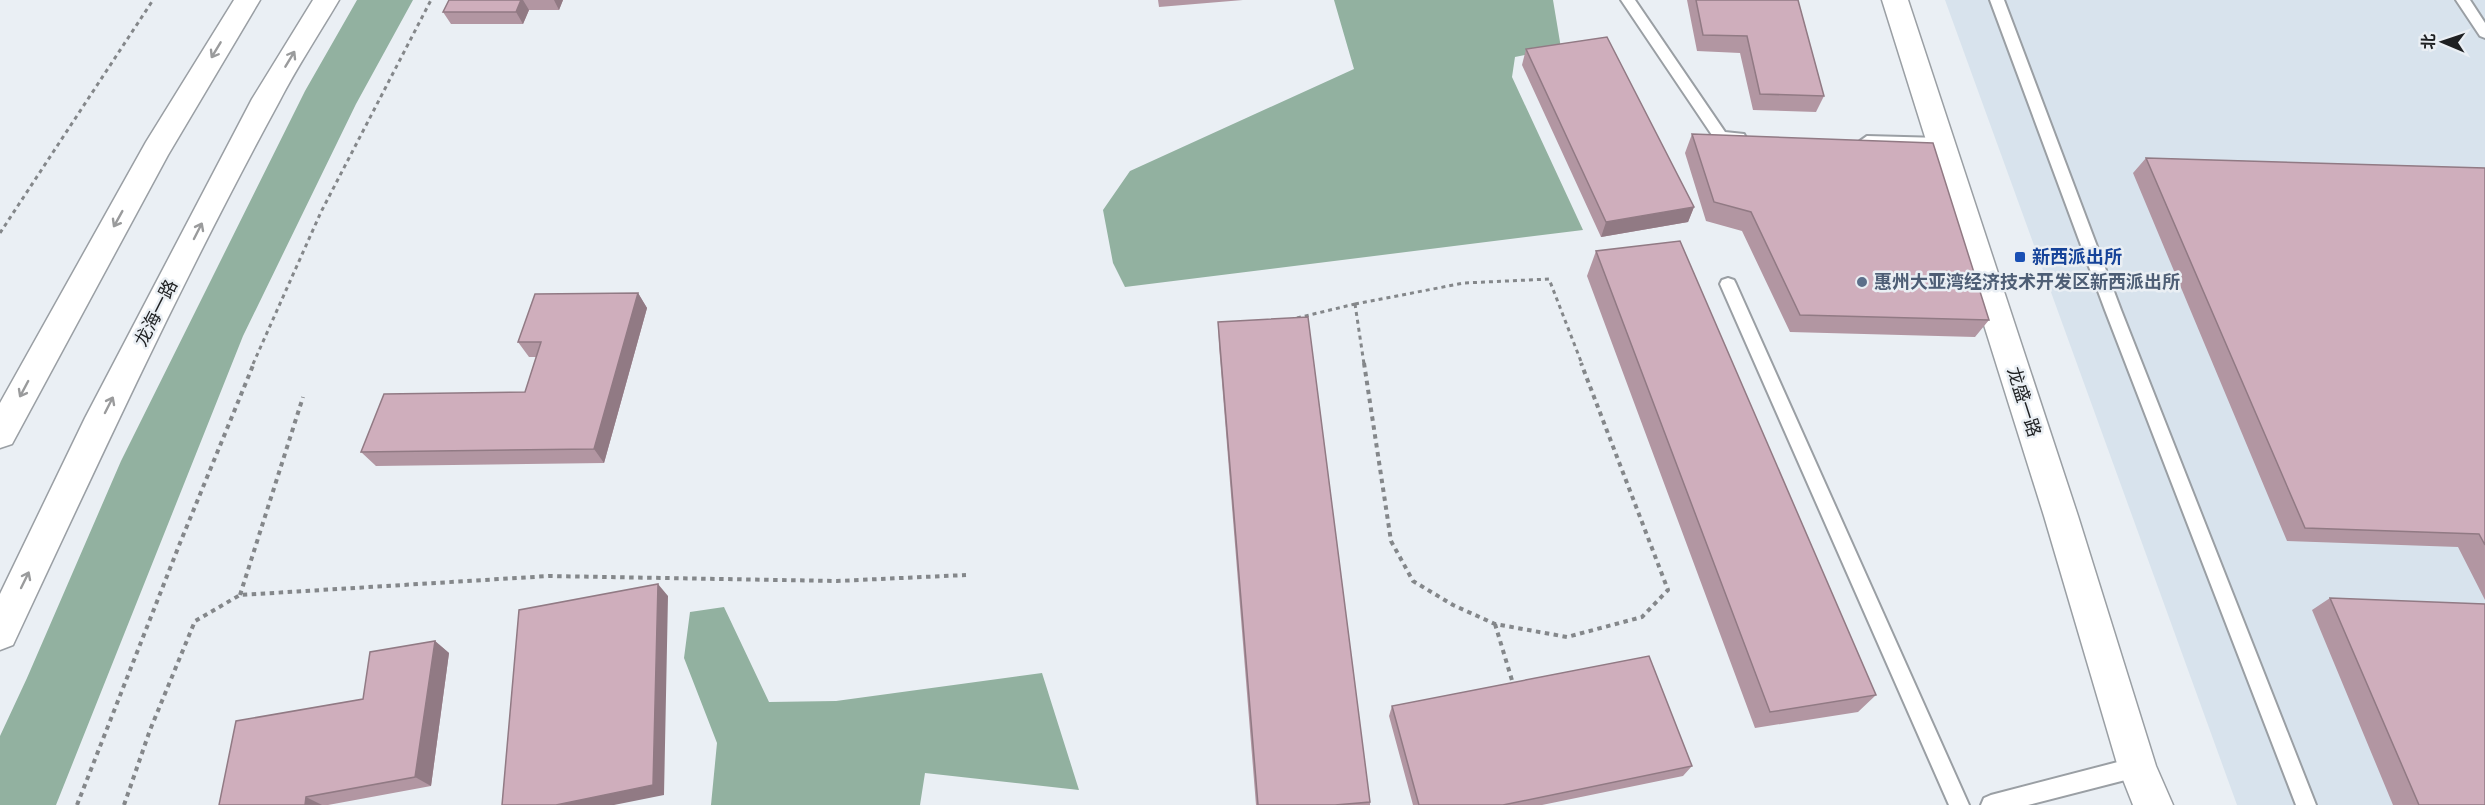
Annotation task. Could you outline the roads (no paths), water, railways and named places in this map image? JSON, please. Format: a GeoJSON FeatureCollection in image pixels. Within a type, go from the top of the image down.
{"type":"FeatureCollection","features":[{"type":"Feature","properties":{"kind":"main road"},"geometry":{"type":"LineString","coordinates":[[0,434],[156,150],[246,0]]}},
{"type":"Feature","properties":{"kind":"main road","name":"龙海一路"},"geometry":{"type":"LineString","coordinates":[[0,633],[97,428],[266,99],[326,0]]}},
{"type":"Feature","properties":{"kind":"main road","name":"龙盛一路"},"geometry":{"type":"LineString","coordinates":[[1895,0],[2061,516],[2137,767],[2153,805]]}},
{"type":"Feature","properties":{"kind":"lane"},"geometry":{"type":"LineString","coordinates":[[1628,0],[1720,137],[1755,138]]}},
{"type":"Feature","properties":{"kind":"lane"},"geometry":{"type":"LineString","coordinates":[[1997,0],[2117,321],[2306,805]]}},
{"type":"Feature","properties":{"kind":"lane"},"geometry":{"type":"LineString","coordinates":[[2463,0],[2485,33]]}},
{"type":"Feature","properties":{"kind":"lane"},"geometry":{"type":"LineString","coordinates":[[1848,140],[1941,143]]}},
{"type":"Feature","properties":{"kind":"lane"},"geometry":{"type":"LineString","coordinates":[[1728,284],[1959,805]]}},
{"type":"Feature","properties":{"kind":"lane"},"geometry":{"type":"LineString","coordinates":[[1991,805],[2137,767]]}},
{"type":"Feature","properties":{"kind":"place","name":"新西派出所"},"geometry":{"type":"Point","coordinates":[2020,257]}},
{"type":"Feature","properties":{"kind":"place","name":"惠州大亚湾经济技术开发区新西派出所"},"geometry":{"type":"Point","coordinates":[1862,282]}}]}
